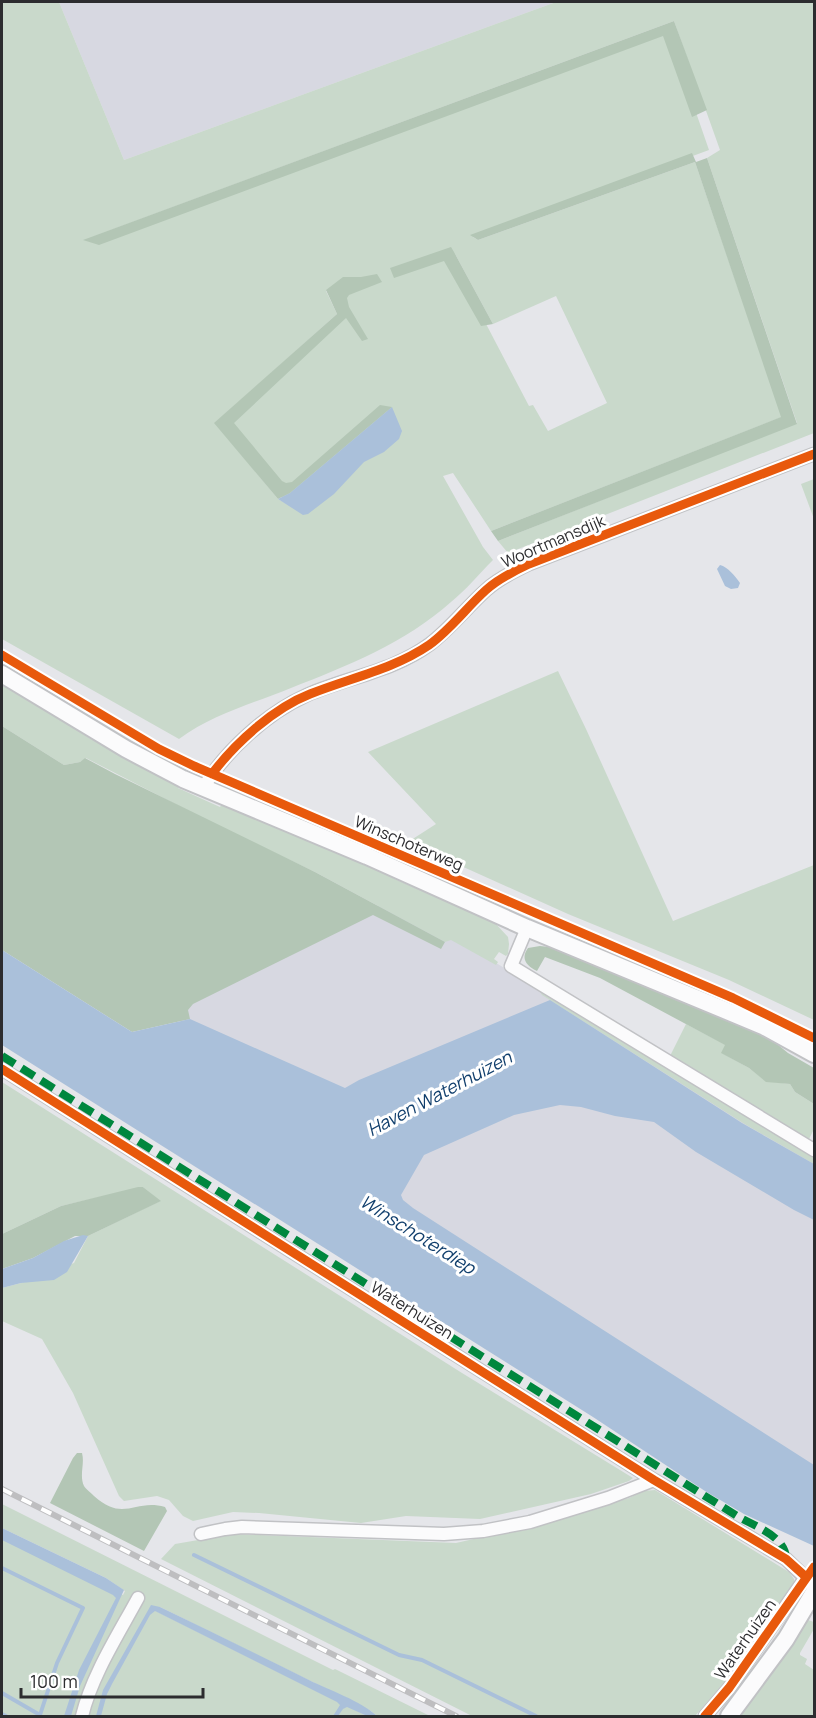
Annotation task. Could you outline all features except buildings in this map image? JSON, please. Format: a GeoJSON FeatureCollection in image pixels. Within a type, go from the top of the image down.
{"type":"FeatureCollection","features":[{"type":"Feature","properties":{"kind":"main road","name":"Winschoterweg"},"geometry":{"type":"LineString","coordinates":[[2,674],[126,749],[203,788],[367,856],[527,928],[763,1026],[814,1054]]}},
{"type":"Feature","properties":{"kind":"main road","name":"Waterhuizen"},"geometry":{"type":"LineString","coordinates":[[729,1716],[786,1639],[814,1592]]}},
{"type":"Feature","properties":{"kind":"street","name":"Woortmansdijk"},"geometry":{"type":"LineString","coordinates":[[203,788],[224,758],[278,711],[308,694],[399,662],[430,644],[488,588],[506,575],[529,564],[814,454]]}},
{"type":"Feature","properties":{"kind":"street"},"geometry":{"type":"LineString","coordinates":[[527,928],[511,966],[810,1147]]}},
{"type":"Feature","properties":{"kind":"street","name":"Waterhuizen"},"geometry":{"type":"LineString","coordinates":[[2,1069],[654,1480],[786,1559],[810,1582],[705,1716]]}},
{"type":"Feature","properties":{"kind":"street"},"geometry":{"type":"LineString","coordinates":[[201,1534],[242,1527],[432,1534],[483,1531],[530,1522],[608,1498],[654,1480]]}},
{"type":"Feature","properties":{"kind":"street"},"geometry":{"type":"LineString","coordinates":[[82,1716],[102,1668],[138,1598]]}},
{"type":"Feature","properties":{"kind":"shaded area"},"geometry":{"type":"Polygon","coordinates":[[[59,2],[556,2],[124,160],[59,2]]]}},
{"type":"Feature","properties":{"kind":"shaded area"},"geometry":{"type":"Polygon","coordinates":[[[386,902],[449,934],[814,1158],[814,1491],[376,1217],[346,1093],[167,1014],[386,902]]]}},
{"type":"Feature","properties":{"kind":"green space"},"geometry":{"type":"Polygon","coordinates":[[[2,2],[59,2],[124,160],[556,2],[814,2],[814,433],[508,553],[498,541],[797,423],[707,158],[720,150],[674,21],[84,240],[667,29],[709,150],[473,237],[478,240],[695,162],[782,417],[491,531],[453,473],[443,476],[483,547],[493,560],[457,597],[414,630],[375,652],[219,716],[179,739],[2,639],[2,2]],[[454,252],[485,322],[529,406],[533,405],[548,431],[607,403],[556,296],[493,324],[454,252]],[[331,287],[326,291],[337,314],[215,423],[278,499],[287,504],[224,421],[344,313],[331,287]]]}},
{"type":"Feature","properties":{"kind":"green space"},"geometry":{"type":"Polygon","coordinates":[[[674,21],[707,110],[692,117],[663,36],[99,245],[83,240],[674,21]]]}},
{"type":"Feature","properties":{"kind":"green space"},"geometry":{"type":"Polygon","coordinates":[[[692,153],[696,162],[707,158],[797,424],[498,541],[491,531],[781,417],[695,162],[478,240],[470,235],[692,153]]]}},
{"type":"Feature","properties":{"kind":"green space"},"geometry":{"type":"Polygon","coordinates":[[[451,247],[493,324],[481,326],[444,261],[394,278],[390,268],[451,247]]]}},
{"type":"Feature","properties":{"kind":"green space"},"geometry":{"type":"Polygon","coordinates":[[[377,274],[382,282],[349,295],[347,298],[349,307],[368,339],[362,341],[346,318],[234,423],[286,483],[292,482],[380,405],[392,407],[290,493],[278,499],[214,423],[337,314],[326,290],[343,277],[377,274]]]}},
{"type":"Feature","properties":{"kind":"green space"},"geometry":{"type":"Polygon","coordinates":[[[814,479],[814,519],[801,484],[814,479]]]}},
{"type":"Feature","properties":{"kind":"green space"},"geometry":{"type":"Polygon","coordinates":[[[558,671],[673,921],[814,865],[814,1020],[729,980],[568,914],[408,842],[436,824],[368,752],[558,671]]]}},
{"type":"Feature","properties":{"kind":"green space"},"geometry":{"type":"Polygon","coordinates":[[[2,680],[89,738],[179,786],[178,788],[220,807],[222,804],[336,849],[397,880],[495,923],[508,937],[508,954],[506,956],[499,952],[494,959],[498,962],[496,965],[451,940],[445,942],[315,872],[220,827],[86,758],[80,762],[64,765],[2,726],[2,680]]]}},
{"type":"Feature","properties":{"kind":"green space"},"geometry":{"type":"Polygon","coordinates":[[[2,726],[64,765],[80,762],[85,758],[315,872],[445,942],[441,949],[373,915],[193,1004],[188,1010],[190,1019],[132,1032],[2,950],[2,726]]]}},
{"type":"Feature","properties":{"kind":"green space"},"geometry":{"type":"Polygon","coordinates":[[[540,946],[579,957],[771,1039],[788,1053],[814,1068],[814,1104],[795,1092],[790,1084],[766,1082],[749,1068],[721,1053],[725,1045],[600,978],[545,957],[537,971],[533,969],[526,962],[526,952],[528,948],[540,946]]]}},
{"type":"Feature","properties":{"kind":"green space"},"geometry":{"type":"Polygon","coordinates":[[[518,974],[814,1153],[814,1164],[743,1123],[542,995],[539,990],[517,977],[518,974]]]}},
{"type":"Feature","properties":{"kind":"green space"},"geometry":{"type":"Polygon","coordinates":[[[686,1024],[726,1045],[722,1053],[749,1068],[766,1081],[790,1084],[795,1092],[814,1104],[814,1129],[808,1141],[670,1056],[686,1024]]]}},
{"type":"Feature","properties":{"kind":"green space"},"geometry":{"type":"Polygon","coordinates":[[[2,1082],[462,1373],[633,1478],[591,1494],[480,1519],[406,1516],[361,1523],[233,1512],[193,1521],[183,1516],[169,1500],[157,1496],[124,1501],[119,1496],[73,1393],[42,1339],[2,1321],[2,1288],[74,1263],[88,1236],[160,1201],[143,1187],[61,1206],[2,1234],[2,1082]]]}},
{"type":"Feature","properties":{"kind":"green space"},"geometry":{"type":"Polygon","coordinates":[[[143,1187],[161,1201],[88,1236],[75,1236],[33,1258],[2,1269],[2,1234],[61,1206],[143,1187]]]}},
{"type":"Feature","properties":{"kind":"green space"},"geometry":{"type":"Polygon","coordinates":[[[77,1453],[82,1453],[84,1486],[104,1504],[122,1509],[145,1505],[165,1507],[167,1511],[144,1551],[50,1503],[77,1453]]]}},
{"type":"Feature","properties":{"kind":"green space"},"geometry":{"type":"Polygon","coordinates":[[[655,1490],[789,1572],[794,1579],[794,1586],[742,1662],[695,1716],[472,1716],[161,1559],[175,1544],[233,1534],[456,1543],[557,1520],[629,1498],[644,1491],[655,1490]]]}},
{"type":"Feature","properties":{"kind":"green space"},"geometry":{"type":"Polygon","coordinates":[[[2,1504],[333,1670],[430,1716],[377,1716],[160,1607],[150,1608],[367,1716],[2,1716],[2,1534],[123,1595],[125,1591],[106,1578],[2,1528],[2,1504]]]}},
{"type":"Feature","properties":{"kind":"green space"},"geometry":{"type":"Polygon","coordinates":[[[805,1619],[814,1622],[814,1629],[800,1655],[807,1659],[805,1664],[814,1670],[814,1716],[736,1716],[805,1619]]]}},
{"type":"Feature","properties":{"kind":"water"},"geometry":{"type":"Polygon","coordinates":[[[392,407],[402,431],[399,439],[384,452],[364,462],[334,494],[308,514],[303,515],[278,499],[290,493],[392,407]]]}},
{"type":"Feature","properties":{"kind":"water"},"geometry":{"type":"Polygon","coordinates":[[[720,565],[729,570],[740,583],[738,588],[731,589],[725,586],[717,569],[720,565]]]}},
{"type":"Feature","properties":{"kind":"water"},"geometry":{"type":"Polygon","coordinates":[[[2,950],[132,1032],[190,1019],[345,1088],[359,1080],[550,1000],[742,1123],[814,1164],[814,1220],[696,1152],[654,1122],[560,1105],[514,1115],[424,1155],[401,1195],[403,1200],[413,1208],[814,1465],[814,1546],[744,1514],[705,1491],[593,1417],[2,1045],[2,950]]]}},
{"type":"Feature","properties":{"kind":"water"},"geometry":{"type":"Polygon","coordinates":[[[83,1235],[88,1236],[67,1272],[54,1280],[21,1283],[2,1288],[2,1269],[33,1258],[64,1241],[83,1235]]]}},
{"type":"Feature","properties":{"kind":"water"},"geometry":{"type":"Polygon","coordinates":[[[2,1528],[106,1578],[124,1590],[80,1686],[71,1716],[64,1716],[79,1670],[116,1598],[2,1540],[2,1528]]]}},
{"type":"Feature","properties":{"kind":"water"},"geometry":{"type":"Polygon","coordinates":[[[151,1605],[160,1607],[354,1701],[377,1716],[367,1716],[347,1707],[338,1716],[333,1716],[340,1705],[337,1702],[155,1611],[150,1615],[112,1684],[101,1716],[96,1716],[103,1690],[151,1605]]]}},
{"type":"Feature","properties":{"kind":"waterway"},"geometry":{"type":"LineString","coordinates":[[194,1555],[399,1655],[422,1660],[536,1716]]}},
{"type":"Feature","properties":{"kind":"waterway"},"geometry":{"type":"LineString","coordinates":[[2,1568],[83,1608],[57,1663],[40,1715],[2,1693]]}},
{"type":"Feature","properties":{"kind":"waterway"},"geometry":{"type":"LineString","coordinates":[[2,1714],[6,1716]]}},
{"type":"Feature","properties":{"kind":"railway"},"geometry":{"type":"LineString","coordinates":[[2,1489],[456,1716]]}},
{"type":"Feature","properties":{"kind":"marked path"},"geometry":{"type":"LineString","coordinates":[[2,1056],[737,1516],[768,1533],[781,1544],[786,1559]]}},
{"type":"Feature","properties":{"kind":"cycle path"},"geometry":{"type":"LineString","coordinates":[[212,774],[232,750],[269,717],[296,700],[387,667],[429,645],[491,586],[512,572],[814,454]]}},
{"type":"Feature","properties":{"kind":"cycle path"},"geometry":{"type":"LineString","coordinates":[[2,655],[159,749],[194,766],[733,998],[814,1038]]}},
{"type":"Feature","properties":{"kind":"cycle path"},"geometry":{"type":"LineString","coordinates":[[2,1069],[654,1480],[786,1559],[806,1577]]}},
{"type":"Feature","properties":{"kind":"cycle path"},"geometry":{"type":"LineString","coordinates":[[705,1716],[729,1688],[814,1567]]}},
{"type":"Feature","properties":{"kind":"water label","name":"Haven Waterhuizen"},"geometry":{"type":"Point","coordinates":[439,1093]}},
{"type":"Feature","properties":{"kind":"water label","name":"Winschoterdiep"},"geometry":{"type":"Point","coordinates":[418,1234]}}]}
